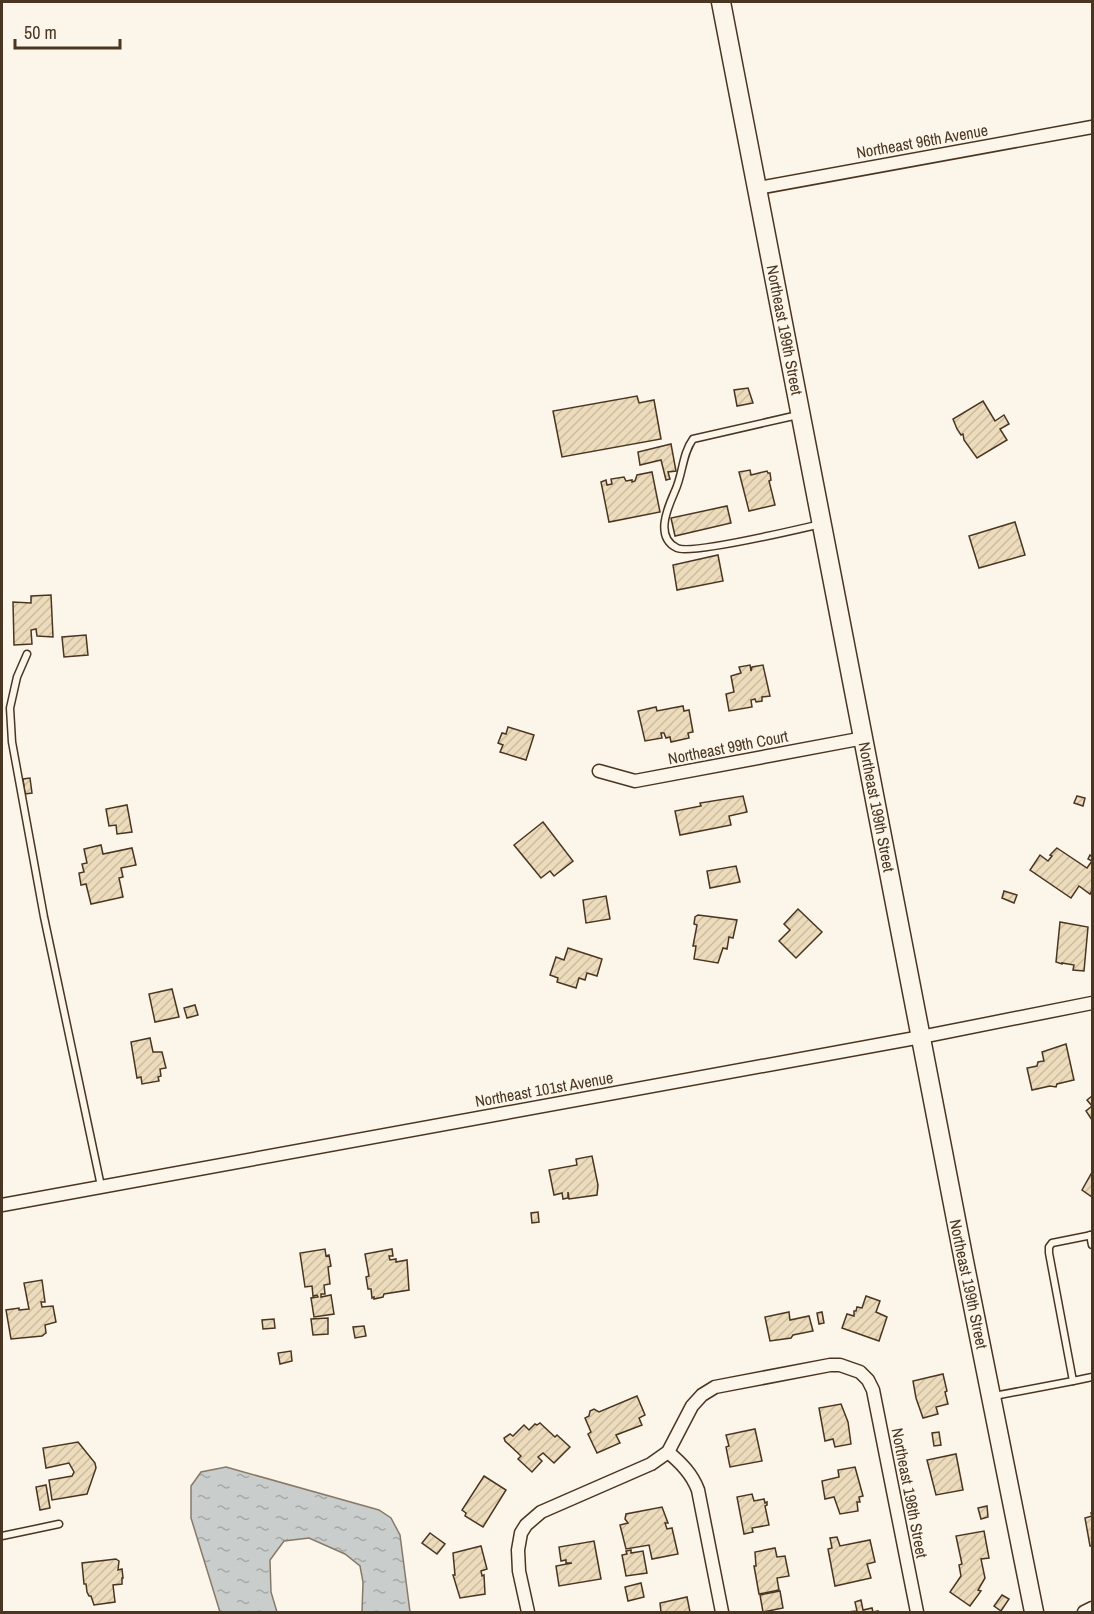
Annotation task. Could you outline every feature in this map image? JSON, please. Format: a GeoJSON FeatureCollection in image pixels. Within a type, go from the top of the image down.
{"type":"FeatureCollection","features":[{"type":"Feature","properties":{"kind":"main road","name":"Northeast 199th Street"},"geometry":{"type":"LineString","coordinates":[[721,2],[1034,1612]]}},
{"type":"Feature","properties":{"kind":"street","name":"Northeast 96th Avenue"},"geometry":{"type":"LineString","coordinates":[[758,188],[1092,127]]}},
{"type":"Feature","properties":{"kind":"street","name":"Northeast 99th Court"},"geometry":{"type":"LineString","coordinates":[[599,771],[634,781],[864,738]]}},
{"type":"Feature","properties":{"kind":"street","name":"Northeast 101st Avenue"},"geometry":{"type":"LineString","coordinates":[[2,1205],[921,1037],[1092,1003]]}},
{"type":"Feature","properties":{"kind":"street","name":"Northeast 198th Street"},"geometry":{"type":"LineString","coordinates":[[668,1452],[692,1406],[702,1395],[715,1387],[830,1365],[854,1369],[868,1380],[875,1397],[917,1612]]}},
{"type":"Feature","properties":{"kind":"street"},"geometry":{"type":"LineString","coordinates":[[528,1612],[519,1571],[518,1541],[526,1525],[541,1512],[651,1464],[668,1452],[681,1462],[698,1490],[722,1612]]}},
{"type":"Feature","properties":{"kind":"street"},"geometry":{"type":"LineString","coordinates":[[1084,1612],[1092,1608]]}},
{"type":"Feature","properties":{"kind":"lane"},"geometry":{"type":"LineString","coordinates":[[801,414],[693,439],[686,450],[676,488],[664,516],[666,533],[671,544],[679,550],[689,550],[822,524]]}},
{"type":"Feature","properties":{"kind":"lane"},"geometry":{"type":"LineString","coordinates":[[27,654],[17,677],[10,708],[12,742],[42,906],[100,1186]]}},
{"type":"Feature","properties":{"kind":"lane"},"geometry":{"type":"LineString","coordinates":[[1073,1381],[1049,1246],[1052,1243],[1091,1235],[1092,1245]]}},
{"type":"Feature","properties":{"kind":"lane"},"geometry":{"type":"LineString","coordinates":[[992,1396],[1092,1377]]}},
{"type":"Feature","properties":{"kind":"lane"},"geometry":{"type":"LineString","coordinates":[[2,1536],[59,1524]]}},
{"type":"Feature","properties":{"kind":"water"},"geometry":{"type":"Polygon","coordinates":[[[226,1467],[379,1510],[391,1518],[400,1535],[410,1612],[362,1612],[363,1582],[360,1566],[345,1554],[309,1538],[284,1541],[270,1560],[271,1592],[277,1612],[220,1612],[191,1518],[191,1486],[201,1472],[226,1467]]]}},
{"type":"Feature","properties":{"kind":"building"},"geometry":{"type":"Polygon","coordinates":[[[748,388],[753,403],[737,406],[734,390],[748,388]]]}},
{"type":"Feature","properties":{"kind":"building"},"geometry":{"type":"Polygon","coordinates":[[[637,396],[639,403],[654,400],[661,439],[562,457],[553,411],[637,396]]]}},
{"type":"Feature","properties":{"kind":"building"},"geometry":{"type":"Polygon","coordinates":[[[983,401],[995,421],[1004,415],[1009,424],[1000,429],[1007,440],[977,458],[964,440],[963,434],[961,435],[957,429],[953,419],[983,401]]]}},
{"type":"Feature","properties":{"kind":"building"},"geometry":{"type":"Polygon","coordinates":[[[671,444],[676,471],[668,472],[670,479],[666,480],[661,460],[640,465],[638,452],[671,444]]]}},
{"type":"Feature","properties":{"kind":"building"},"geometry":{"type":"Polygon","coordinates":[[[750,470],[751,475],[767,471],[770,473],[771,480],[769,481],[775,505],[749,511],[739,472],[750,470]]]}},
{"type":"Feature","properties":{"kind":"building"},"geometry":{"type":"Polygon","coordinates":[[[652,472],[660,512],[609,522],[601,482],[606,480],[607,485],[612,484],[611,479],[624,477],[626,481],[632,480],[632,482],[635,481],[637,475],[652,472]]]}},
{"type":"Feature","properties":{"kind":"building"},"geometry":{"type":"Polygon","coordinates":[[[727,506],[731,523],[675,536],[671,518],[727,506]]]}},
{"type":"Feature","properties":{"kind":"building"},"geometry":{"type":"Polygon","coordinates":[[[1015,522],[1025,555],[979,568],[969,536],[1015,522]]]}},
{"type":"Feature","properties":{"kind":"building"},"geometry":{"type":"Polygon","coordinates":[[[718,555],[723,581],[677,590],[673,565],[718,555]]]}},
{"type":"Feature","properties":{"kind":"building"},"geometry":{"type":"Polygon","coordinates":[[[51,595],[53,637],[37,636],[36,629],[31,630],[32,644],[14,645],[13,602],[31,603],[31,596],[51,595]]]}},
{"type":"Feature","properties":{"kind":"building"},"geometry":{"type":"Polygon","coordinates":[[[86,635],[88,655],[64,657],[62,637],[86,635]]]}},
{"type":"Feature","properties":{"kind":"building"},"geometry":{"type":"Polygon","coordinates":[[[750,665],[751,671],[752,667],[763,665],[770,696],[762,697],[762,701],[751,700],[752,707],[729,711],[726,694],[734,692],[731,676],[741,673],[739,667],[750,665]]]}},
{"type":"Feature","properties":{"kind":"building"},"geometry":{"type":"Polygon","coordinates":[[[683,706],[684,711],[689,710],[693,732],[688,733],[689,738],[671,742],[670,737],[666,738],[664,733],[661,733],[662,738],[645,741],[638,711],[656,707],[657,711],[683,706]]]}},
{"type":"Feature","properties":{"kind":"building"},"geometry":{"type":"Polygon","coordinates":[[[508,727],[534,735],[526,760],[500,752],[503,745],[498,743],[502,733],[506,734],[508,727]]]}},
{"type":"Feature","properties":{"kind":"building"},"geometry":{"type":"Polygon","coordinates":[[[30,778],[32,793],[25,794],[23,779],[30,778]]]}},
{"type":"Feature","properties":{"kind":"building"},"geometry":{"type":"Polygon","coordinates":[[[743,796],[747,812],[729,816],[731,825],[680,835],[675,811],[701,806],[700,803],[743,796]]]}},
{"type":"Feature","properties":{"kind":"building"},"geometry":{"type":"Polygon","coordinates":[[[1077,796],[1085,798],[1083,806],[1074,803],[1077,796]]]}},
{"type":"Feature","properties":{"kind":"building"},"geometry":{"type":"Polygon","coordinates":[[[127,805],[132,832],[117,834],[116,825],[109,826],[106,809],[127,805]]]}},
{"type":"Feature","properties":{"kind":"building"},"geometry":{"type":"Polygon","coordinates":[[[543,822],[573,861],[554,876],[550,871],[541,878],[514,845],[543,822]]]}},
{"type":"Feature","properties":{"kind":"building"},"geometry":{"type":"Polygon","coordinates":[[[101,845],[103,854],[132,848],[136,865],[121,868],[123,877],[119,878],[123,897],[91,904],[86,884],[81,885],[79,873],[84,872],[82,864],[87,863],[84,849],[101,845]]]}},
{"type":"Feature","properties":{"kind":"building"},"geometry":{"type":"Polygon","coordinates":[[[1057,848],[1087,868],[1092,861],[1090,894],[1079,886],[1071,898],[1030,870],[1040,855],[1048,861],[1057,848]]]}},
{"type":"Feature","properties":{"kind":"building"},"geometry":{"type":"Polygon","coordinates":[[[736,866],[740,882],[710,888],[707,871],[736,866]]]}},
{"type":"Feature","properties":{"kind":"building"},"geometry":{"type":"Polygon","coordinates":[[[1004,891],[1017,895],[1014,903],[1002,898],[1004,891]]]}},
{"type":"Feature","properties":{"kind":"building"},"geometry":{"type":"Polygon","coordinates":[[[606,896],[610,919],[586,923],[583,900],[606,896]]]}},
{"type":"Feature","properties":{"kind":"building"},"geometry":{"type":"Polygon","coordinates":[[[798,909],[822,932],[796,958],[779,941],[790,930],[784,924],[798,909]]]}},
{"type":"Feature","properties":{"kind":"building"},"geometry":{"type":"Polygon","coordinates":[[[698,915],[737,920],[733,938],[729,937],[727,949],[723,948],[718,963],[694,959],[696,946],[693,946],[697,925],[694,924],[695,917],[698,915]]]}},
{"type":"Feature","properties":{"kind":"building"},"geometry":{"type":"Polygon","coordinates":[[[1060,922],[1088,927],[1084,971],[1073,970],[1074,965],[1056,962],[1060,922]]]}},
{"type":"Feature","properties":{"kind":"building"},"geometry":{"type":"Polygon","coordinates":[[[568,948],[602,959],[597,976],[587,973],[585,980],[579,978],[576,988],[557,982],[558,978],[550,975],[556,957],[564,960],[568,948]]]}},
{"type":"Feature","properties":{"kind":"building"},"geometry":{"type":"Polygon","coordinates":[[[172,989],[179,1017],[155,1022],[149,994],[172,989]]]}},
{"type":"Feature","properties":{"kind":"building"},"geometry":{"type":"Polygon","coordinates":[[[195,1005],[198,1015],[187,1018],[184,1008],[195,1005]]]}},
{"type":"Feature","properties":{"kind":"building"},"geometry":{"type":"Polygon","coordinates":[[[150,1038],[153,1052],[162,1052],[166,1068],[160,1069],[159,1081],[142,1084],[141,1077],[137,1078],[131,1042],[150,1038]]]}},
{"type":"Feature","properties":{"kind":"building"},"geometry":{"type":"Polygon","coordinates":[[[1066,1044],[1074,1080],[1057,1084],[1056,1087],[1032,1090],[1027,1068],[1037,1066],[1038,1062],[1044,1061],[1042,1052],[1066,1044]]]}},
{"type":"Feature","properties":{"kind":"building"},"geometry":{"type":"Polygon","coordinates":[[[1092,1096],[1092,1106],[1087,1100],[1092,1096]]]}},
{"type":"Feature","properties":{"kind":"building"},"geometry":{"type":"Polygon","coordinates":[[[1092,1106],[1092,1120],[1086,1111],[1092,1106]]]}},
{"type":"Feature","properties":{"kind":"building"},"geometry":{"type":"Polygon","coordinates":[[[592,1156],[598,1185],[597,1195],[569,1199],[568,1192],[568,1198],[563,1199],[562,1193],[554,1195],[549,1170],[577,1165],[576,1159],[592,1156]]]}},
{"type":"Feature","properties":{"kind":"building"},"geometry":{"type":"Polygon","coordinates":[[[1092,1175],[1092,1197],[1082,1190],[1092,1175]]]}},
{"type":"Feature","properties":{"kind":"building"},"geometry":{"type":"Polygon","coordinates":[[[538,1212],[539,1222],[532,1223],[531,1213],[538,1212]]]}},
{"type":"Feature","properties":{"kind":"building"},"geometry":{"type":"Polygon","coordinates":[[[325,1249],[331,1266],[328,1267],[330,1284],[324,1285],[325,1294],[321,1294],[321,1297],[331,1295],[334,1314],[314,1317],[311,1298],[318,1297],[313,1296],[312,1286],[305,1287],[300,1253],[325,1249]]]}},
{"type":"Feature","properties":{"kind":"building"},"geometry":{"type":"Polygon","coordinates":[[[392,1249],[393,1256],[389,1256],[390,1260],[396,1259],[396,1262],[407,1260],[409,1290],[384,1294],[383,1297],[374,1299],[371,1289],[368,1289],[366,1277],[369,1276],[365,1254],[392,1249]]]}},
{"type":"Feature","properties":{"kind":"building"},"geometry":{"type":"Polygon","coordinates":[[[42,1280],[45,1302],[41,1302],[42,1307],[53,1306],[56,1322],[45,1325],[46,1333],[42,1336],[11,1339],[6,1310],[29,1309],[24,1283],[42,1280]]]}},
{"type":"Feature","properties":{"kind":"building"},"geometry":{"type":"Polygon","coordinates":[[[866,1296],[880,1301],[876,1312],[887,1317],[879,1341],[842,1328],[847,1314],[854,1316],[857,1307],[862,1308],[866,1296]]]}},
{"type":"Feature","properties":{"kind":"building"},"geometry":{"type":"Polygon","coordinates":[[[789,1312],[790,1320],[809,1316],[813,1331],[793,1335],[791,1338],[770,1341],[765,1317],[789,1312]]]}},
{"type":"Feature","properties":{"kind":"building"},"geometry":{"type":"Polygon","coordinates":[[[822,1312],[824,1323],[819,1324],[817,1313],[822,1312]]]}},
{"type":"Feature","properties":{"kind":"building"},"geometry":{"type":"Polygon","coordinates":[[[328,1318],[328,1334],[313,1335],[311,1319],[328,1318]]]}},
{"type":"Feature","properties":{"kind":"building"},"geometry":{"type":"Polygon","coordinates":[[[274,1319],[275,1328],[263,1329],[262,1320],[274,1319]]]}},
{"type":"Feature","properties":{"kind":"building"},"geometry":{"type":"Polygon","coordinates":[[[364,1326],[366,1336],[355,1338],[353,1327],[364,1326]]]}},
{"type":"Feature","properties":{"kind":"building"},"geometry":{"type":"Polygon","coordinates":[[[291,1351],[292,1361],[280,1364],[278,1353],[291,1351]]]}},
{"type":"Feature","properties":{"kind":"building"},"geometry":{"type":"Polygon","coordinates":[[[943,1374],[948,1404],[936,1407],[938,1414],[923,1418],[913,1381],[943,1374]]]}},
{"type":"Feature","properties":{"kind":"building"},"geometry":{"type":"Polygon","coordinates":[[[637,1396],[645,1415],[639,1418],[642,1425],[616,1435],[620,1443],[597,1453],[588,1434],[591,1432],[585,1418],[594,1409],[599,1412],[637,1396]]]}},
{"type":"Feature","properties":{"kind":"building"},"geometry":{"type":"Polygon","coordinates":[[[841,1404],[848,1422],[851,1444],[835,1447],[833,1439],[825,1441],[819,1408],[841,1404]]]}},
{"type":"Feature","properties":{"kind":"building"},"geometry":{"type":"Polygon","coordinates":[[[540,1423],[570,1447],[554,1463],[543,1453],[538,1457],[542,1461],[532,1472],[518,1459],[521,1456],[504,1438],[510,1434],[513,1436],[524,1425],[529,1430],[535,1424],[540,1423]]]}},
{"type":"Feature","properties":{"kind":"building"},"geometry":{"type":"Polygon","coordinates":[[[755,1429],[762,1461],[730,1467],[726,1435],[755,1429]]]}},
{"type":"Feature","properties":{"kind":"building"},"geometry":{"type":"Polygon","coordinates":[[[939,1432],[941,1445],[934,1446],[932,1433],[939,1432]]]}},
{"type":"Feature","properties":{"kind":"building"},"geometry":{"type":"Polygon","coordinates":[[[78,1442],[95,1463],[96,1468],[87,1494],[52,1500],[49,1480],[72,1476],[74,1472],[69,1463],[46,1468],[43,1448],[78,1442]]]}},
{"type":"Feature","properties":{"kind":"building"},"geometry":{"type":"Polygon","coordinates":[[[956,1454],[963,1490],[936,1495],[927,1460],[956,1454]]]}},
{"type":"Feature","properties":{"kind":"building"},"geometry":{"type":"Polygon","coordinates":[[[855,1467],[863,1496],[859,1497],[860,1502],[857,1502],[858,1511],[840,1514],[834,1497],[825,1499],[822,1481],[839,1477],[838,1470],[855,1467]]]}},
{"type":"Feature","properties":{"kind":"building"},"geometry":{"type":"Polygon","coordinates":[[[484,1476],[506,1490],[483,1527],[465,1516],[466,1513],[462,1510],[484,1476]]]}},
{"type":"Feature","properties":{"kind":"building"},"geometry":{"type":"Polygon","coordinates":[[[46,1485],[50,1508],[40,1510],[36,1487],[46,1485]]]}},
{"type":"Feature","properties":{"kind":"building"},"geometry":{"type":"Polygon","coordinates":[[[752,1494],[754,1501],[764,1499],[765,1503],[767,1502],[765,1506],[769,1525],[752,1528],[753,1532],[744,1534],[737,1497],[752,1494]]]}},
{"type":"Feature","properties":{"kind":"building"},"geometry":{"type":"Polygon","coordinates":[[[987,1506],[988,1517],[981,1519],[978,1508],[987,1506]]]}},
{"type":"Feature","properties":{"kind":"building"},"geometry":{"type":"Polygon","coordinates":[[[662,1507],[668,1523],[665,1523],[667,1529],[672,1528],[678,1554],[652,1559],[649,1545],[626,1549],[620,1525],[628,1523],[625,1519],[626,1514],[662,1507]]]}},
{"type":"Feature","properties":{"kind":"building"},"geometry":{"type":"Polygon","coordinates":[[[1092,1516],[1092,1546],[1090,1546],[1085,1518],[1092,1516]]]}},
{"type":"Feature","properties":{"kind":"building"},"geometry":{"type":"Polygon","coordinates":[[[984,1531],[989,1558],[981,1559],[985,1578],[978,1590],[981,1591],[970,1606],[950,1592],[961,1576],[959,1565],[962,1564],[956,1536],[984,1531]]]}},
{"type":"Feature","properties":{"kind":"building"},"geometry":{"type":"Polygon","coordinates":[[[430,1533],[445,1544],[437,1554],[422,1543],[430,1533]]]}},
{"type":"Feature","properties":{"kind":"building"},"geometry":{"type":"Polygon","coordinates":[[[837,1537],[840,1546],[870,1540],[875,1562],[867,1564],[871,1578],[835,1586],[828,1549],[832,1548],[830,1538],[837,1537]]]}},
{"type":"Feature","properties":{"kind":"building"},"geometry":{"type":"Polygon","coordinates":[[[594,1541],[601,1579],[559,1586],[556,1566],[572,1563],[566,1563],[566,1560],[561,1561],[559,1547],[594,1541]]]}},
{"type":"Feature","properties":{"kind":"building"},"geometry":{"type":"Polygon","coordinates":[[[481,1546],[487,1569],[481,1571],[482,1576],[484,1575],[485,1594],[460,1598],[453,1575],[455,1575],[453,1553],[481,1546]]]}},
{"type":"Feature","properties":{"kind":"building"},"geometry":{"type":"Polygon","coordinates":[[[775,1548],[777,1557],[785,1556],[789,1576],[777,1578],[779,1590],[759,1594],[754,1566],[756,1566],[755,1552],[775,1548]]]}},
{"type":"Feature","properties":{"kind":"building"},"geometry":{"type":"Polygon","coordinates":[[[631,1550],[631,1553],[643,1551],[647,1573],[626,1576],[622,1555],[631,1550]]]}},
{"type":"Feature","properties":{"kind":"building"},"geometry":{"type":"Polygon","coordinates":[[[116,1559],[119,1561],[118,1570],[122,1569],[123,1578],[122,1584],[113,1585],[115,1602],[94,1605],[87,1592],[86,1584],[84,1584],[82,1563],[116,1559]]]}},
{"type":"Feature","properties":{"kind":"building"},"geometry":{"type":"Polygon","coordinates":[[[641,1583],[644,1597],[628,1601],[625,1587],[641,1583]]]}},
{"type":"Feature","properties":{"kind":"building"},"geometry":{"type":"Polygon","coordinates":[[[780,1591],[783,1608],[763,1612],[760,1595],[780,1591]]]}},
{"type":"Feature","properties":{"kind":"building"},"geometry":{"type":"Polygon","coordinates":[[[1002,1595],[1009,1599],[1001,1611],[994,1606],[1002,1595]]]}},
{"type":"Feature","properties":{"kind":"building"},"geometry":{"type":"Polygon","coordinates":[[[687,1597],[690,1612],[661,1612],[660,1603],[687,1597]]]}},
{"type":"Feature","properties":{"kind":"building"},"geometry":{"type":"Polygon","coordinates":[[[861,1600],[863,1610],[872,1608],[873,1612],[847,1612],[857,1611],[855,1602],[861,1600]]]}}]}
